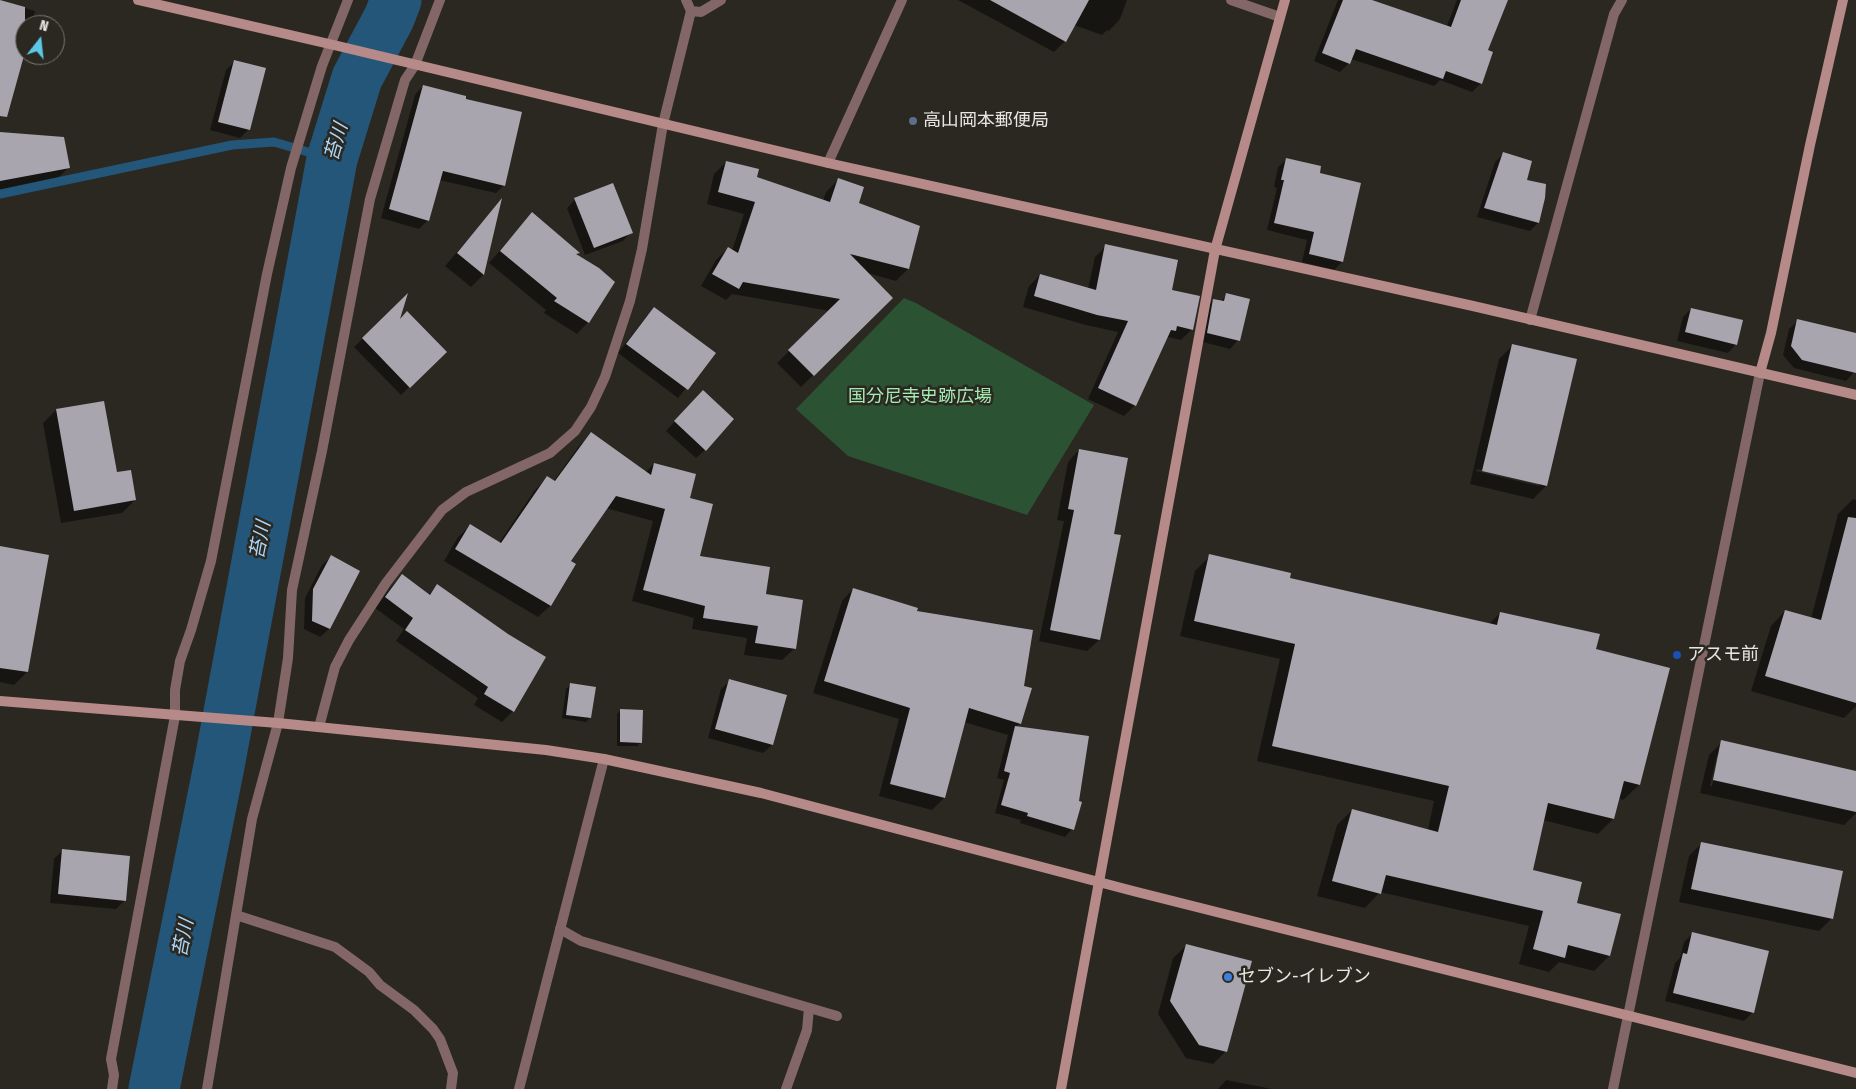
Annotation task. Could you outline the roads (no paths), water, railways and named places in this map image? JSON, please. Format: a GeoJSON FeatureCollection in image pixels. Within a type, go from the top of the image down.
{"type":"FeatureCollection","features":[{"type":"Feature","properties":{"kind":"street"},"geometry":{"type":"LineString","coordinates":[[138,0],[828,163],[1856,395]]}},
{"type":"Feature","properties":{"kind":"street"},"geometry":{"type":"LineString","coordinates":[[112,1089],[114,1075],[111,1059],[175,716],[175,690],[180,661],[211,562],[267,274],[291,168],[348,0]]}},
{"type":"Feature","properties":{"kind":"street"},"geometry":{"type":"LineString","coordinates":[[207,1089],[252,818],[278,723],[288,658],[292,590],[326,431],[370,199],[405,80],[415,65],[440,0]]}},
{"type":"Feature","properties":{"kind":"street"},"geometry":{"type":"LineString","coordinates":[[319,727],[336,667],[349,640],[386,583],[442,510],[466,492],[550,454],[575,431],[591,407],[605,377],[630,301],[642,249],[663,124],[691,11],[686,0]]}},
{"type":"Feature","properties":{"kind":"street"},"geometry":{"type":"LineString","coordinates":[[691,11],[701,12],[720,0]]}},
{"type":"Feature","properties":{"kind":"street"},"geometry":{"type":"LineString","coordinates":[[828,163],[902,0]]}},
{"type":"Feature","properties":{"kind":"street"},"geometry":{"type":"LineString","coordinates":[[1232,0],[1280,17]]}},
{"type":"Feature","properties":{"kind":"street"},"geometry":{"type":"LineString","coordinates":[[1061,1089],[1215,250],[1285,0]]}},
{"type":"Feature","properties":{"kind":"street"},"geometry":{"type":"LineString","coordinates":[[1530,320],[1614,14],[1622,0]]}},
{"type":"Feature","properties":{"kind":"street"},"geometry":{"type":"LineString","coordinates":[[1613,1089],[1760,373],[1771,332],[1810,145],[1843,0]]}},
{"type":"Feature","properties":{"kind":"street"},"geometry":{"type":"LineString","coordinates":[[0,700],[175,716],[278,723],[528,748],[604,758],[762,793],[1098,882],[1856,1074]]}},
{"type":"Feature","properties":{"kind":"street"},"geometry":{"type":"LineString","coordinates":[[519,1089],[604,758]]}},
{"type":"Feature","properties":{"kind":"street"},"geometry":{"type":"LineString","coordinates":[[236,915],[335,947],[369,972],[380,985],[414,1010],[433,1029],[440,1039],[453,1073],[451,1089]]}},
{"type":"Feature","properties":{"kind":"street"},"geometry":{"type":"LineString","coordinates":[[560,929],[581,940],[837,1016]]}},
{"type":"Feature","properties":{"kind":"street"},"geometry":{"type":"LineString","coordinates":[[786,1089],[807,1030],[809,1008]]}},
{"type":"Feature","properties":{"kind":"waterway","name":"苔川"},"geometry":{"type":"LineString","coordinates":[[154,1089],[219,766],[332,159],[357,78],[389,18],[396,0]]}},
{"type":"Feature","properties":{"kind":"waterway"},"geometry":{"type":"LineString","coordinates":[[0,194],[232,145],[274,142],[332,159]]}},
{"type":"Feature","properties":{"kind":"place","name":"高山岡本郵便局"},"geometry":{"type":"Point","coordinates":[913,121]}},
{"type":"Feature","properties":{"kind":"place","name":"アスモ前"},"geometry":{"type":"Point","coordinates":[1677,655]}},
{"type":"Feature","properties":{"kind":"place","name":"セブン-イレブン"},"geometry":{"type":"Point","coordinates":[1228,977]}},
{"type":"Feature","properties":{"kind":"park label","name":"国分尼寺史跡広場"},"geometry":{"type":"Point","coordinates":[920,397]}}]}
